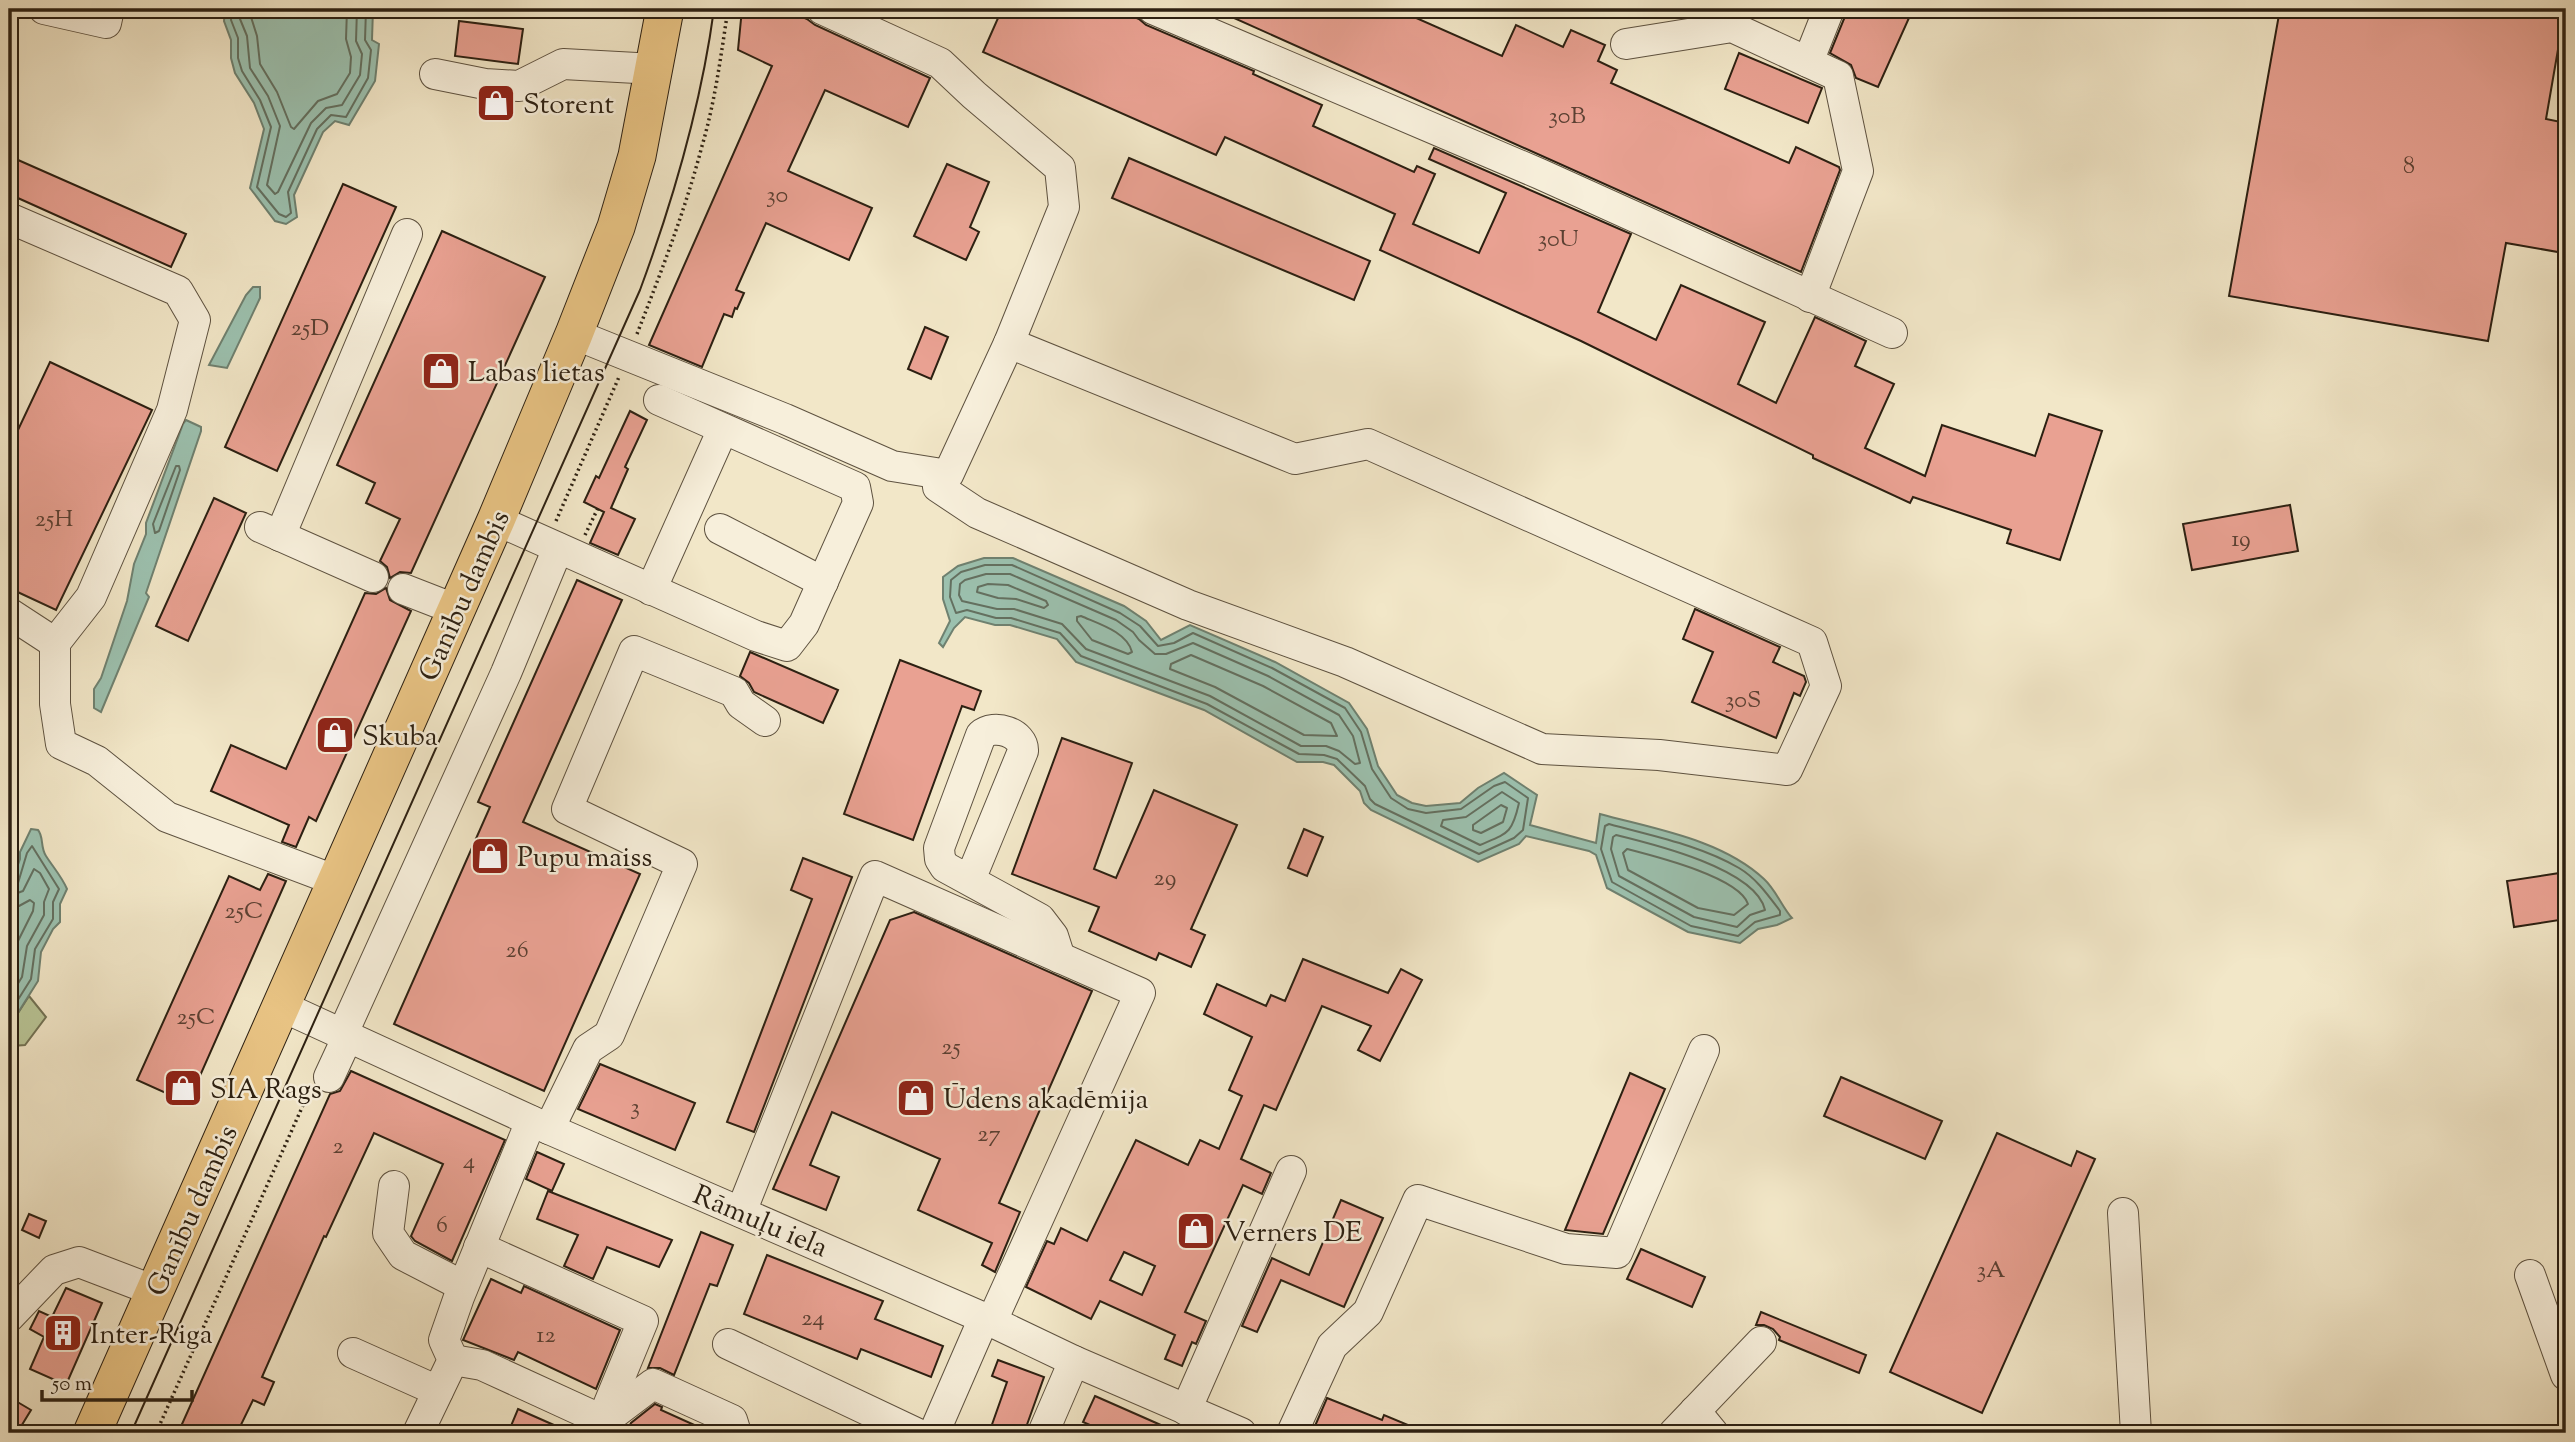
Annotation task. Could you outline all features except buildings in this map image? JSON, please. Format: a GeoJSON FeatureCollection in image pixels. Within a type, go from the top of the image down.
{"type":"FeatureCollection","features":[{"type":"Feature","properties":{"kind":"main road","name":"Ganību dambis"},"geometry":{"type":"LineString","coordinates":[[92,1433],[457,610],[574,334],[616,227],[637,156],[665,9]]}},
{"type":"Feature","properties":{"kind":"street"},"geometry":{"type":"LineString","coordinates":[[44,9],[106,23],[109,9]]}},
{"type":"Feature","properties":{"kind":"street"},"geometry":{"type":"LineString","coordinates":[[574,334],[785,419],[892,466],[948,475],[1009,342],[1064,207],[1060,169],[940,63],[822,9]]}},
{"type":"Feature","properties":{"kind":"street"},"geometry":{"type":"LineString","coordinates":[[1153,9],[1539,174],[1892,333]]}},
{"type":"Feature","properties":{"kind":"street"},"geometry":{"type":"LineString","coordinates":[[1808,62],[1829,9]]}},
{"type":"Feature","properties":{"kind":"street"},"geometry":{"type":"LineString","coordinates":[[1626,44],[1732,27],[1838,76],[1858,171],[1810,297]]}},
{"type":"Feature","properties":{"kind":"street"},"geometry":{"type":"LineString","coordinates":[[435,74],[485,84],[519,86],[563,64],[655,69]]}},
{"type":"Feature","properties":{"kind":"street"},"geometry":{"type":"LineString","coordinates":[[9,218],[178,291],[195,320],[172,410],[91,597],[55,643],[55,704],[61,744],[97,761],[167,817],[337,881]]}},
{"type":"Feature","properties":{"kind":"street"},"geometry":{"type":"LineString","coordinates":[[373,577],[270,532],[408,234]]}},
{"type":"Feature","properties":{"kind":"street"},"geometry":{"type":"LineString","coordinates":[[937,474],[938,487],[977,513],[1188,605],[1345,662],[1542,749],[1660,755],[1787,770],[1826,686],[1812,642],[1368,444],[1295,459],[1009,342]]}},
{"type":"Feature","properties":{"kind":"street"},"geometry":{"type":"LineString","coordinates":[[496,520],[756,636],[787,646],[804,624],[858,503],[855,487],[659,400]]}},
{"type":"Feature","properties":{"kind":"street"},"geometry":{"type":"LineString","coordinates":[[651,590],[723,429]]}},
{"type":"Feature","properties":{"kind":"street"},"geometry":{"type":"LineString","coordinates":[[720,529],[823,582]]}},
{"type":"Feature","properties":{"kind":"street"},"geometry":{"type":"LineString","coordinates":[[321,1078],[345,1035],[506,673],[553,545]]}},
{"type":"Feature","properties":{"kind":"street"},"geometry":{"type":"LineString","coordinates":[[403,589],[457,610]]}},
{"type":"Feature","properties":{"kind":"street"},"geometry":{"type":"LineString","coordinates":[[9,613],[55,643]]}},
{"type":"Feature","properties":{"kind":"street"},"geometry":{"type":"LineString","coordinates":[[453,1360],[444,1340],[480,1247],[540,1125],[588,1049],[609,1035],[682,864],[567,809],[634,651],[734,692],[741,704],[765,721]]}},
{"type":"Feature","properties":{"kind":"street"},"geometry":{"type":"LineString","coordinates":[[741,1212],[875,876],[1140,993],[934,1433]]}},
{"type":"Feature","properties":{"kind":"street"},"geometry":{"type":"LineString","coordinates":[[970,880],[1040,919],[1053,936],[1060,958]]}},
{"type":"Feature","properties":{"kind":"street","name":"Rāmuļu iela"},"geometry":{"type":"LineString","coordinates":[[281,1006],[540,1125],[988,1319],[1074,1361],[1241,1433]]}},
{"type":"Feature","properties":{"kind":"street"},"geometry":{"type":"LineString","coordinates":[[1292,1433],[1332,1346],[1368,1312],[1418,1200],[1566,1249],[1617,1253],[1704,1051]]}},
{"type":"Feature","properties":{"kind":"street"},"geometry":{"type":"LineString","coordinates":[[1186,1410],[1291,1171]]}},
{"type":"Feature","properties":{"kind":"street"},"geometry":{"type":"LineString","coordinates":[[394,1186],[388,1233],[403,1255],[463,1286]]}},
{"type":"Feature","properties":{"kind":"street"},"geometry":{"type":"LineString","coordinates":[[2123,1213],[2136,1433]]}},
{"type":"Feature","properties":{"kind":"street"},"geometry":{"type":"LineString","coordinates":[[480,1247],[643,1321],[599,1427]]}},
{"type":"Feature","properties":{"kind":"street"},"geometry":{"type":"LineString","coordinates":[[9,1317],[54,1270],[79,1262],[155,1291]]}},
{"type":"Feature","properties":{"kind":"street"},"geometry":{"type":"LineString","coordinates":[[2530,1275],[2566,1375]]}},
{"type":"Feature","properties":{"kind":"street"},"geometry":{"type":"LineString","coordinates":[[1674,1433],[1704,1422],[1761,1342]]}},
{"type":"Feature","properties":{"kind":"street"},"geometry":{"type":"LineString","coordinates":[[728,1343],[916,1433]]}},
{"type":"Feature","properties":{"kind":"street"},"geometry":{"type":"LineString","coordinates":[[353,1353],[438,1391]]}},
{"type":"Feature","properties":{"kind":"street"},"geometry":{"type":"LineString","coordinates":[[453,1360],[482,1365],[599,1427]]}},
{"type":"Feature","properties":{"kind":"street"},"geometry":{"type":"LineString","coordinates":[[418,1433],[453,1360]]}},
{"type":"Feature","properties":{"kind":"street"},"geometry":{"type":"LineString","coordinates":[[1043,1433],[1074,1361]]}},
{"type":"Feature","properties":{"kind":"street"},"geometry":{"type":"LineString","coordinates":[[599,1427],[653,1384],[733,1420],[736,1433]]}},
{"type":"Feature","properties":{"kind":"path"},"geometry":{"type":"LineString","coordinates":[[553,545],[666,259],[700,155],[715,91],[728,9]]}},
{"type":"Feature","properties":{"kind":"path"},"geometry":{"type":"LineString","coordinates":[[156,1433],[321,1078]]}},
{"type":"Feature","properties":{"kind":"shaded area"},"geometry":{"type":"Polygon","coordinates":[[[29,996],[46,1017],[25,1045],[12,1046],[9,1055],[9,1027],[29,996]]]}},
{"type":"Feature","properties":{"kind":"water"},"geometry":{"type":"Polygon","coordinates":[[[225,9],[373,9],[372,40],[379,44],[375,81],[349,125],[335,121],[323,132],[294,195],[297,217],[286,224],[275,221],[250,188],[264,129],[254,103],[235,73],[231,58],[231,40],[224,21],[225,9]]]}},
{"type":"Feature","properties":{"kind":"water"},"geometry":{"type":"Polygon","coordinates":[[[253,287],[260,287],[260,298],[227,368],[209,365],[246,295],[253,287]]]}},
{"type":"Feature","properties":{"kind":"water"},"geometry":{"type":"Polygon","coordinates":[[[186,420],[201,427],[201,431],[146,593],[149,597],[101,712],[94,708],[94,689],[101,678],[127,601],[134,564],[146,534],[146,523],[186,420]]]}},
{"type":"Feature","properties":{"kind":"water"},"geometry":{"type":"Polygon","coordinates":[[[984,558],[1013,558],[1124,606],[1146,621],[1161,640],[1190,625],[1275,662],[1349,703],[1367,729],[1378,766],[1397,795],[1412,803],[1426,806],[1460,803],[1478,788],[1504,773],[1537,795],[1530,825],[1596,843],[1600,814],[1686,837],[1747,865],[1768,883],[1792,918],[1758,929],[1740,943],[1688,932],[1607,888],[1596,855],[1589,851],[1526,836],[1519,844],[1478,862],[1371,810],[1364,803],[1360,791],[1334,765],[1323,762],[1297,762],[1204,710],[1076,662],[1057,639],[1010,625],[995,625],[965,617],[954,628],[943,647],[939,643],[950,621],[943,599],[943,577],[958,566],[984,558]]]}},
{"type":"Feature","properties":{"kind":"water"},"geometry":{"type":"Polygon","coordinates":[[[31,829],[40,833],[44,853],[67,889],[60,904],[60,922],[53,929],[41,952],[38,981],[9,1027],[9,889],[20,852],[31,829]]]}},
{"type":"Feature","properties":{"kind":"tram line"},"geometry":{"type":"LineString","coordinates":[[131,1433],[640,290],[685,151],[702,81],[714,9]]}},
{"type":"Feature","properties":{"kind":"place","name":"Storent"},"geometry":{"type":"Point","coordinates":[496,103]}},
{"type":"Feature","properties":{"kind":"place","name":"Labas lietas"},"geometry":{"type":"Point","coordinates":[441,371]}},
{"type":"Feature","properties":{"kind":"place","name":"Skuba"},"geometry":{"type":"Point","coordinates":[335,735]}},
{"type":"Feature","properties":{"kind":"place","name":"Pupu maiss"},"geometry":{"type":"Point","coordinates":[490,856]}},
{"type":"Feature","properties":{"kind":"place","name":"SIA Rags"},"geometry":{"type":"Point","coordinates":[183,1088]}},
{"type":"Feature","properties":{"kind":"place","name":"Ūdens akadēmija"},"geometry":{"type":"Point","coordinates":[916,1098]}},
{"type":"Feature","properties":{"kind":"place","name":"Verners DE"},"geometry":{"type":"Point","coordinates":[1196,1231]}},
{"type":"Feature","properties":{"kind":"place","name":"Inter-Riga"},"geometry":{"type":"Point","coordinates":[63,1333]}}]}
